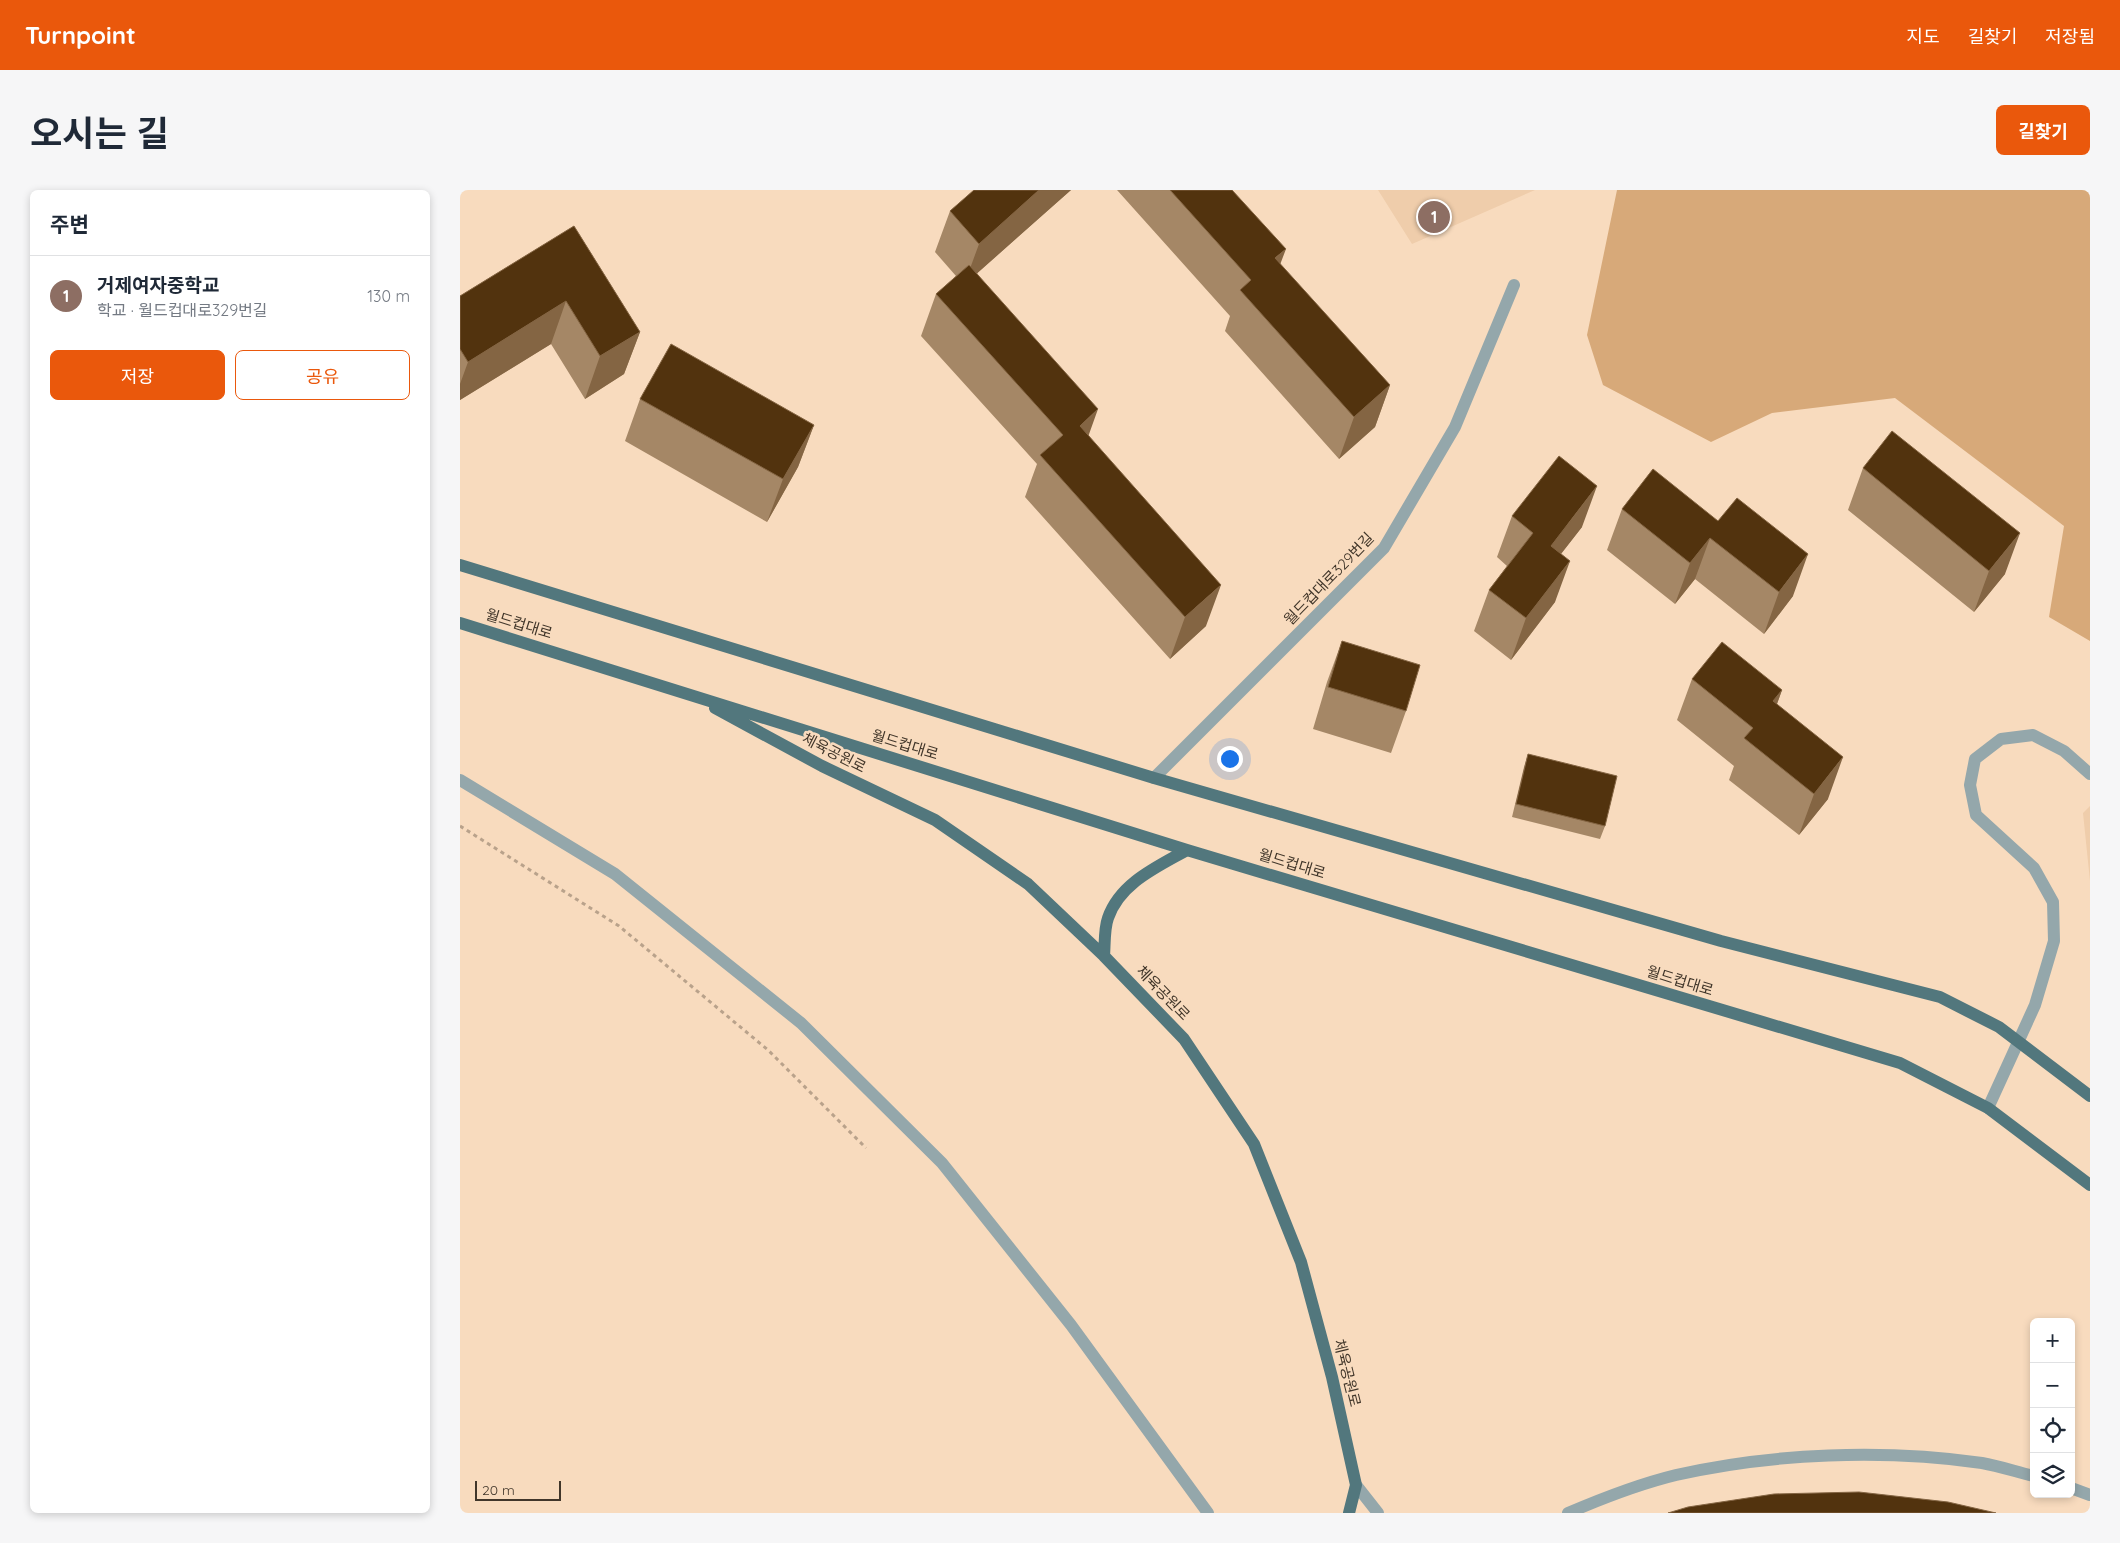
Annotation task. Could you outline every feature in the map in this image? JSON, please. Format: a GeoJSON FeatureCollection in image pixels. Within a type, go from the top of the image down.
{"type":"FeatureCollection","features":[{"type":"Feature","properties":{"kind":"main road"},"geometry":{"type":"LineString","coordinates":[[460,564],[1154,778],[1721,940],[1940,997],[1999,1027],[2090,1096]]}},
{"type":"Feature","properties":{"kind":"main road","name":"월드컵대로"},"geometry":{"type":"LineString","coordinates":[[460,623],[1187,850],[1900,1063],[1988,1108],[2090,1185]]}},
{"type":"Feature","properties":{"kind":"main road","name":"체육공원로"},"geometry":{"type":"LineString","coordinates":[[691,695],[822,766],[935,820],[1028,884],[1104,956],[1184,1039],[1254,1144],[1301,1262],[1332,1377],[1356,1485],[1349,1513]]}},
{"type":"Feature","properties":{"kind":"main road"},"geometry":{"type":"LineString","coordinates":[[1104,956],[1107,919],[1118,896],[1139,878],[1187,850]]}},
{"type":"Feature","properties":{"kind":"street","name":"월드컵대로329번길"},"geometry":{"type":"LineString","coordinates":[[1154,778],[1384,548],[1455,427],[1514,285]]}},
{"type":"Feature","properties":{"kind":"street"},"geometry":{"type":"LineString","coordinates":[[1988,1108],[2035,1005],[2054,941],[2053,902],[2034,868],[1976,815],[1970,785],[1974,759],[2001,739],[2033,735],[2064,751],[2090,774]]}},
{"type":"Feature","properties":{"kind":"street"},"geometry":{"type":"LineString","coordinates":[[460,780],[615,874],[801,1023],[942,1163],[1071,1325],[1208,1513]]}},
{"type":"Feature","properties":{"kind":"street"},"geometry":{"type":"LineString","coordinates":[[1568,1513],[1611,1495],[1675,1475],[1754,1461],[1844,1456],[1924,1458],[1984,1464],[2030,1475]]}},
{"type":"Feature","properties":{"kind":"street"},"geometry":{"type":"LineString","coordinates":[[1356,1485],[1378,1513]]}},
{"type":"Feature","properties":{"kind":"street"},"geometry":{"type":"LineString","coordinates":[[2075,1489],[2090,1495]]}},
{"type":"Feature","properties":{"kind":"path"},"geometry":{"type":"LineString","coordinates":[[460,826],[619,926],[768,1050],[866,1148]]}},
{"type":"Feature","properties":{"kind":"shaded area"},"geometry":{"type":"Polygon","coordinates":[[[1378,190],[1535,190],[1412,244],[1378,190]]]}},
{"type":"Feature","properties":{"kind":"shaded area"},"geometry":{"type":"Polygon","coordinates":[[[1617,190],[2090,190],[2090,641],[2049,617],[2064,526],[1895,398],[1772,413],[1711,442],[1603,385],[1587,335],[1617,190]]]}},
{"type":"Feature","properties":{"kind":"shaded area"},"geometry":{"type":"Polygon","coordinates":[[[2090,806],[2090,881],[2083,813],[2090,806]]]}},
{"type":"Feature","properties":{"kind":"building"},"geometry":{"type":"Polygon","coordinates":[[[974,190],[1039,190],[979,244],[950,211],[974,190]]]}},
{"type":"Feature","properties":{"kind":"building"},"geometry":{"type":"Polygon","coordinates":[[[1170,190],[1232,190],[1286,249],[1275,258],[1390,385],[1354,417],[1240,290],[1251,280],[1170,190]]]}},
{"type":"Feature","properties":{"kind":"building"},"geometry":{"type":"Polygon","coordinates":[[[574,226],[640,332],[600,356],[566,301],[468,362],[460,349],[460,296],[574,226]]]}},
{"type":"Feature","properties":{"kind":"building"},"geometry":{"type":"Polygon","coordinates":[[[969,265],[1098,409],[1080,426],[1221,585],[1185,617],[1040,455],[1063,435],[936,294],[969,265]]]}},
{"type":"Feature","properties":{"kind":"building"},"geometry":{"type":"Polygon","coordinates":[[[671,344],[814,425],[783,479],[640,399],[671,344]]]}},
{"type":"Feature","properties":{"kind":"building"},"geometry":{"type":"Polygon","coordinates":[[[1892,431],[2020,533],[1989,571],[1863,468],[1892,431]]]}},
{"type":"Feature","properties":{"kind":"building"},"geometry":{"type":"Polygon","coordinates":[[[1559,456],[1597,486],[1551,546],[1570,561],[1526,618],[1489,590],[1533,533],[1512,516],[1559,456]]]}},
{"type":"Feature","properties":{"kind":"building"},"geometry":{"type":"Polygon","coordinates":[[[1653,469],[1718,521],[1737,498],[1808,554],[1779,592],[1710,538],[1690,563],[1622,509],[1653,469]]]}},
{"type":"Feature","properties":{"kind":"building"},"geometry":{"type":"Polygon","coordinates":[[[1342,641],[1420,665],[1406,711],[1328,687],[1342,641]]]}},
{"type":"Feature","properties":{"kind":"building"},"geometry":{"type":"Polygon","coordinates":[[[1722,642],[1782,690],[1773,701],[1843,757],[1814,794],[1744,738],[1753,728],[1692,679],[1722,642]]]}},
{"type":"Feature","properties":{"kind":"building"},"geometry":{"type":"Polygon","coordinates":[[[1528,754],[1617,776],[1605,826],[1516,804],[1528,754]]]}},
{"type":"Feature","properties":{"kind":"building"},"geometry":{"type":"Polygon","coordinates":[[[1859,1492],[1948,1502],[1996,1513],[1668,1513],[1688,1507],[1774,1494],[1859,1492]]]}},
{"type":"Feature","properties":{"kind":"place","name":"거제여자중학교"},"geometry":{"type":"Point","coordinates":[1434,217]}}]}
